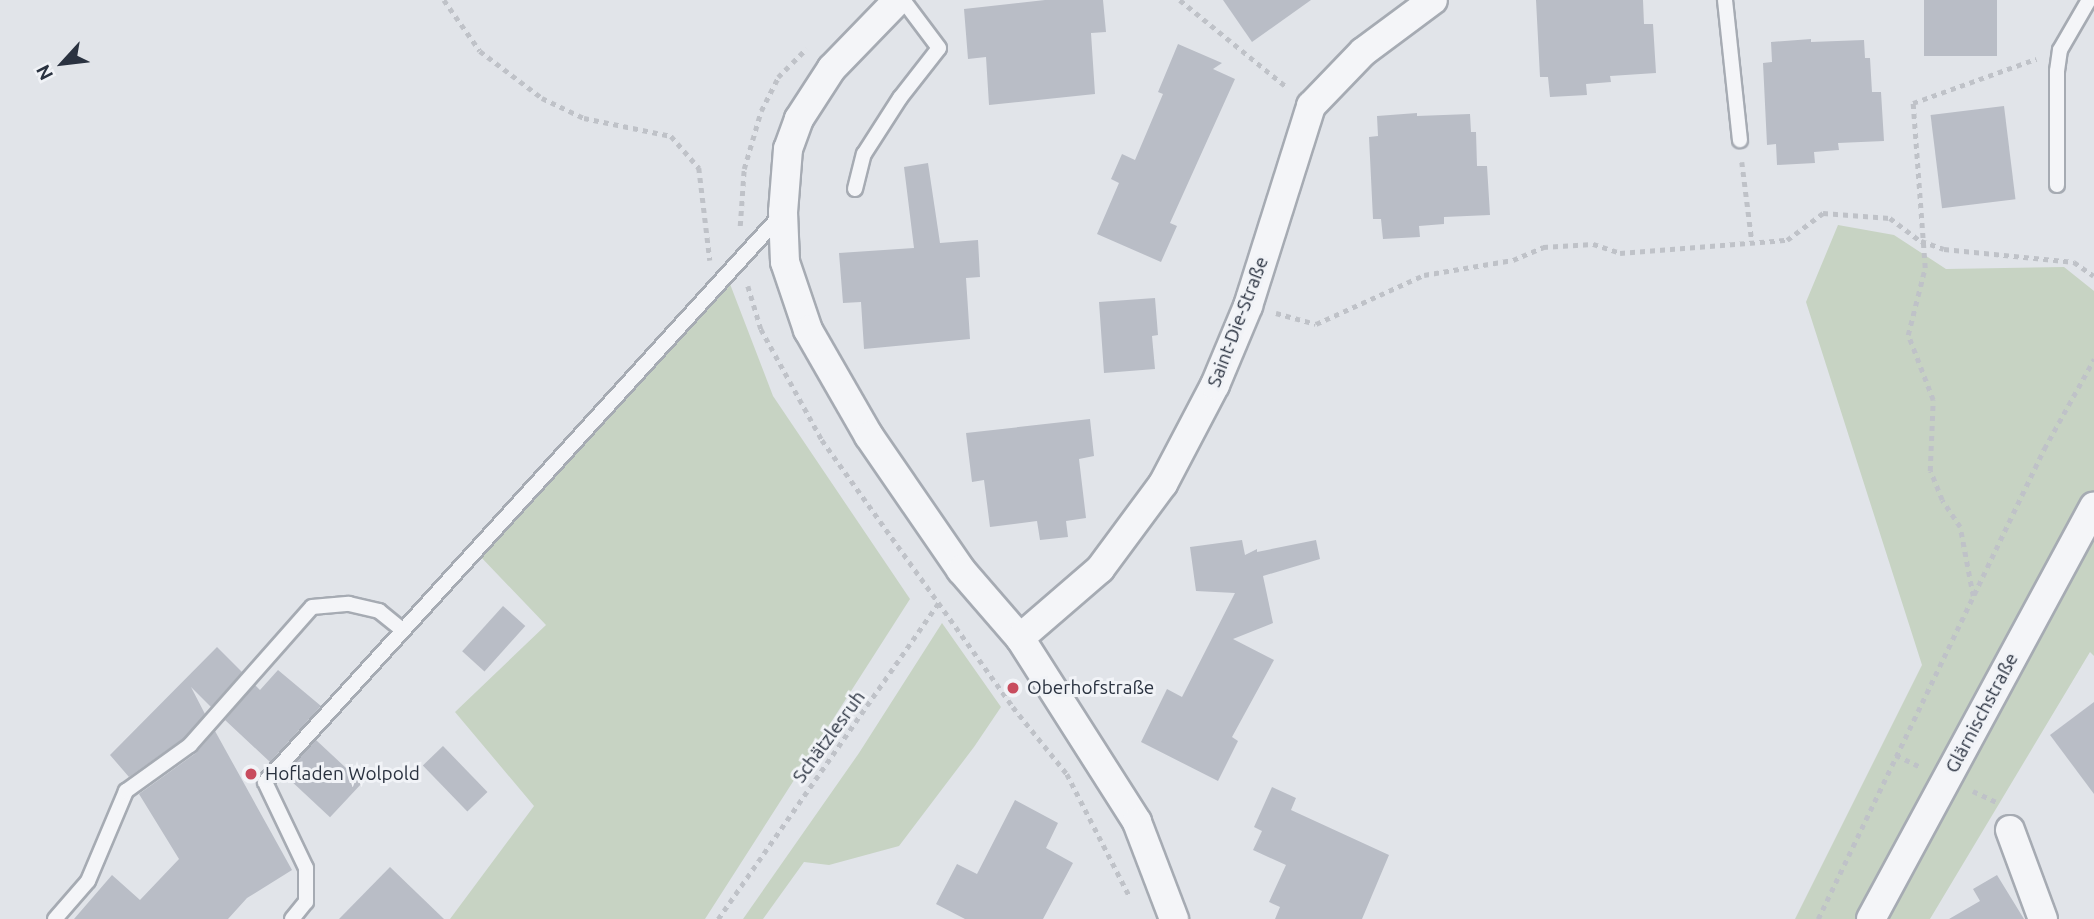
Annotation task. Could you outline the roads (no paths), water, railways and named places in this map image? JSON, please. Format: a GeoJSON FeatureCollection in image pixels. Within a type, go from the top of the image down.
{"type":"FeatureCollection","features":[{"type":"Feature","properties":{"kind":"street"},"geometry":{"type":"LineString","coordinates":[[898,0],[832,68],[800,119],[788,149],[783,212],[785,262],[808,330],[869,436],[961,570],[1020,638],[1137,822],[1174,919]]}},
{"type":"Feature","properties":{"kind":"street","name":"Saint-Die-Straße"},"geometry":{"type":"LineString","coordinates":[[1020,638],[1100,569],[1163,484],[1215,385],[1248,306],[1311,106],[1363,52],[1433,0]]}},
{"type":"Feature","properties":{"kind":"street","name":"Glärnischstraße"},"geometry":{"type":"LineString","coordinates":[[1871,919],[2094,506]]}},
{"type":"Feature","properties":{"kind":"street"},"geometry":{"type":"LineString","coordinates":[[2010,830],[2043,919]]}},
{"type":"Feature","properties":{"kind":"lane"},"geometry":{"type":"LineString","coordinates":[[855,189],[863,154],[900,98],[939,48],[903,0]]}},
{"type":"Feature","properties":{"kind":"lane"},"geometry":{"type":"LineString","coordinates":[[1725,0],[1740,140]]}},
{"type":"Feature","properties":{"kind":"lane"},"geometry":{"type":"LineString","coordinates":[[2057,185],[2057,71],[2060,51],[2089,0]]}},
{"type":"Feature","properties":{"kind":"lane"},"geometry":{"type":"LineString","coordinates":[[292,919],[306,902],[306,868],[265,782],[401,629],[783,212]]}},
{"type":"Feature","properties":{"kind":"lane"},"geometry":{"type":"LineString","coordinates":[[55,919],[88,881],[126,791],[190,745],[312,607],[349,604],[379,611],[401,629]]}},
{"type":"Feature","properties":{"kind":"place","name":"Oberhofstraße"},"geometry":{"type":"Point","coordinates":[1013,688]}},
{"type":"Feature","properties":{"kind":"place","name":"Hofladen Wolpold"},"geometry":{"type":"Point","coordinates":[251,774]}}]}
